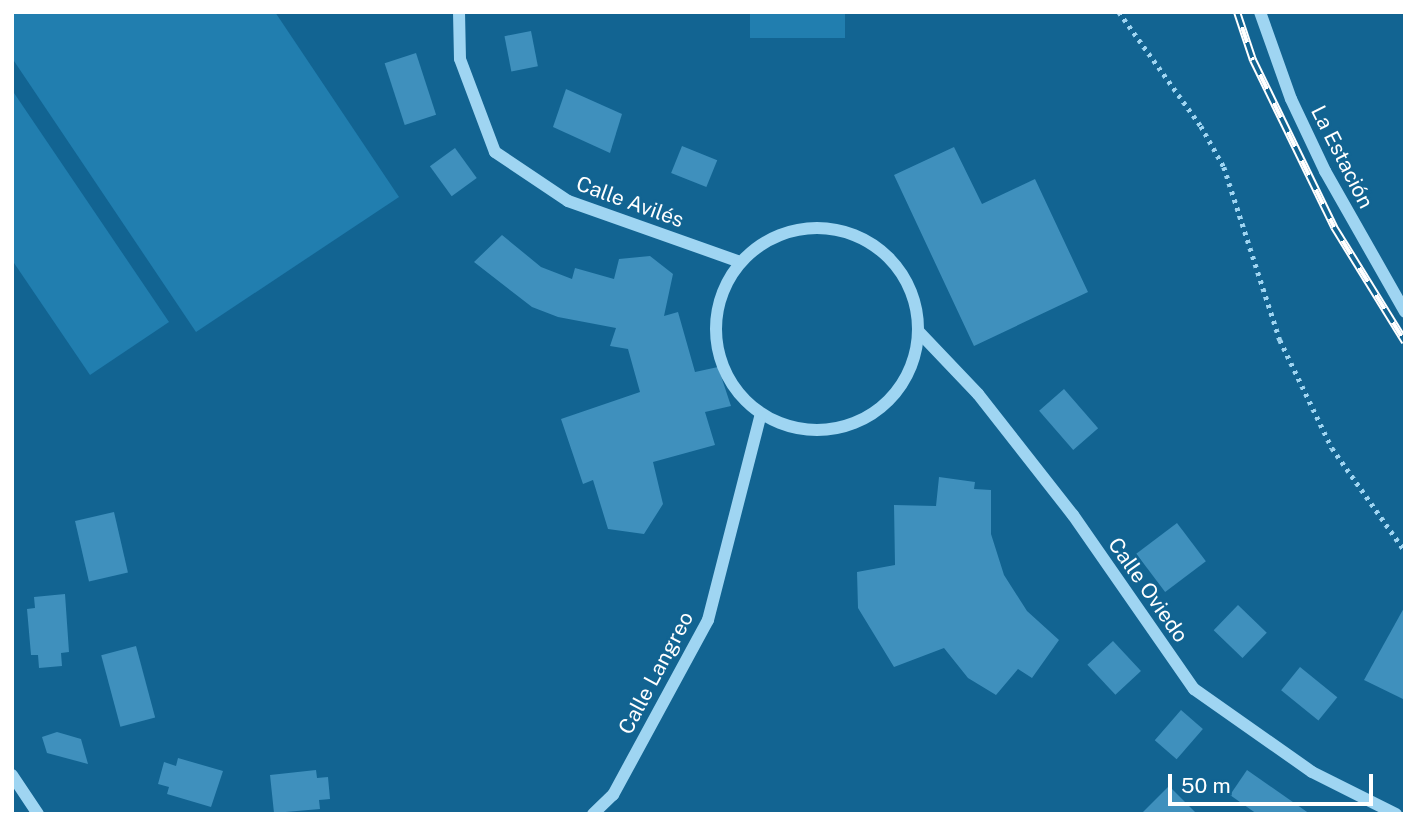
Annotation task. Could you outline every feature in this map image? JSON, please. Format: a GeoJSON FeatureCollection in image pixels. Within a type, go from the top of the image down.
{"type":"FeatureCollection","features":[{"type":"Feature","properties":{"kind":"street","name":"Calle Avilés"},"geometry":{"type":"LineString","coordinates":[[458,12],[460,59],[495,152],[568,201],[740,262]]}},
{"type":"Feature","properties":{"kind":"street","name":"La Estación"},"geometry":{"type":"LineString","coordinates":[[1260,12],[1291,99],[1325,171],[1405,312]]}},
{"type":"Feature","properties":{"kind":"street"},"geometry":{"type":"LineString","coordinates":[[826,228],[855,235],[881,251],[901,274],[914,301],[918,331],[913,361],[899,388],[878,409],[852,424],[822,430],[760,417],[738,392],[721,361],[715,327],[722,292],[740,262],[767,240],[796,230],[826,228]]}},
{"type":"Feature","properties":{"kind":"street","name":"Calle Oviedo"},"geometry":{"type":"LineString","coordinates":[[918,331],[978,394],[1073,515],[1194,690],[1312,772],[1396,814]]}},
{"type":"Feature","properties":{"kind":"street","name":"Calle Langreo"},"geometry":{"type":"LineString","coordinates":[[593,814],[613,795],[708,620],[760,417]]}},
{"type":"Feature","properties":{"kind":"street"},"geometry":{"type":"LineString","coordinates":[[12,775],[38,814]]}},
{"type":"Feature","properties":{"kind":"path"},"geometry":{"type":"LineString","coordinates":[[1119,12],[1202,126],[1224,167],[1280,341],[1332,448],[1405,551]]}},
{"type":"Feature","properties":{"kind":"shaded area"},"geometry":{"type":"Polygon","coordinates":[[[12,12],[275,12],[399,197],[196,332],[12,58],[12,12]]]}},
{"type":"Feature","properties":{"kind":"shaded area"},"geometry":{"type":"Polygon","coordinates":[[[750,12],[845,12],[845,38],[750,38],[750,12]]]}},
{"type":"Feature","properties":{"kind":"shaded area"},"geometry":{"type":"Polygon","coordinates":[[[12,90],[169,322],[90,375],[12,260],[12,90]]]}},
{"type":"Feature","properties":{"kind":"building"},"geometry":{"type":"Polygon","coordinates":[[[531,31],[538,66],[511,71],[504,36],[531,31]]]}},
{"type":"Feature","properties":{"kind":"building"},"geometry":{"type":"Polygon","coordinates":[[[416,53],[436,115],[405,125],[385,63],[416,53]]]}},
{"type":"Feature","properties":{"kind":"building"},"geometry":{"type":"Polygon","coordinates":[[[566,89],[622,114],[610,153],[553,127],[566,89]]]}},
{"type":"Feature","properties":{"kind":"building"},"geometry":{"type":"Polygon","coordinates":[[[682,146],[717,160],[706,187],[671,173],[682,146]]]}},
{"type":"Feature","properties":{"kind":"building"},"geometry":{"type":"Polygon","coordinates":[[[954,147],[982,204],[1035,179],[1088,292],[974,346],[894,175],[954,147]]]}},
{"type":"Feature","properties":{"kind":"building"},"geometry":{"type":"Polygon","coordinates":[[[455,148],[477,178],[452,196],[430,166],[455,148]]]}},
{"type":"Feature","properties":{"kind":"building"},"geometry":{"type":"Polygon","coordinates":[[[502,235],[541,267],[572,279],[575,268],[614,279],[619,259],[650,256],[673,274],[664,316],[678,312],[695,372],[718,367],[731,406],[705,412],[715,445],[653,462],[663,504],[644,534],[608,529],[593,480],[583,484],[561,419],[640,392],[628,349],[610,346],[616,328],[558,317],[532,307],[474,262],[502,235]]]}},
{"type":"Feature","properties":{"kind":"building"},"geometry":{"type":"Polygon","coordinates":[[[1064,389],[1098,428],[1073,450],[1039,411],[1064,389]]]}},
{"type":"Feature","properties":{"kind":"building"},"geometry":{"type":"Polygon","coordinates":[[[939,477],[975,482],[974,489],[991,490],[991,534],[1004,575],[1027,611],[1059,640],[1032,678],[1018,669],[996,695],[968,678],[944,648],[894,667],[858,608],[857,572],[895,565],[894,505],[936,506],[939,477]]]}},
{"type":"Feature","properties":{"kind":"building"},"geometry":{"type":"Polygon","coordinates":[[[114,512],[128,572],[89,581],[75,521],[114,512]]]}},
{"type":"Feature","properties":{"kind":"building"},"geometry":{"type":"Polygon","coordinates":[[[1177,523],[1206,561],[1165,592],[1136,554],[1177,523]]]}},
{"type":"Feature","properties":{"kind":"building"},"geometry":{"type":"Polygon","coordinates":[[[65,594],[69,652],[61,653],[62,666],[39,668],[38,655],[31,655],[27,609],[35,608],[34,597],[65,594]]]}},
{"type":"Feature","properties":{"kind":"building"},"geometry":{"type":"Polygon","coordinates":[[[1238,605],[1267,633],[1242,658],[1214,630],[1238,605]]]}},
{"type":"Feature","properties":{"kind":"building"},"geometry":{"type":"Polygon","coordinates":[[[1405,606],[1405,700],[1364,680],[1405,606]]]}},
{"type":"Feature","properties":{"kind":"building"},"geometry":{"type":"Polygon","coordinates":[[[1113,641],[1141,671],[1115,695],[1087,665],[1113,641]]]}},
{"type":"Feature","properties":{"kind":"building"},"geometry":{"type":"Polygon","coordinates":[[[136,646],[155,717],[120,727],[101,655],[136,646]]]}},
{"type":"Feature","properties":{"kind":"building"},"geometry":{"type":"Polygon","coordinates":[[[1300,667],[1337,697],[1318,721],[1281,690],[1300,667]]]}},
{"type":"Feature","properties":{"kind":"building"},"geometry":{"type":"Polygon","coordinates":[[[1181,710],[1203,729],[1177,759],[1155,740],[1181,710]]]}},
{"type":"Feature","properties":{"kind":"building"},"geometry":{"type":"Polygon","coordinates":[[[57,732],[81,739],[88,764],[47,753],[42,737],[57,732]]]}},
{"type":"Feature","properties":{"kind":"building"},"geometry":{"type":"Polygon","coordinates":[[[178,758],[223,771],[211,807],[167,794],[169,787],[158,784],[164,762],[176,766],[178,758]]]}},
{"type":"Feature","properties":{"kind":"building"},"geometry":{"type":"Polygon","coordinates":[[[316,770],[317,778],[328,777],[330,799],[319,800],[320,809],[274,813],[270,775],[316,770]]]}},
{"type":"Feature","properties":{"kind":"building"},"geometry":{"type":"Polygon","coordinates":[[[1247,770],[1310,814],[1257,814],[1230,795],[1247,770]]]}},
{"type":"Feature","properties":{"kind":"building"},"geometry":{"type":"Polygon","coordinates":[[[1169,786],[1197,814],[1141,814],[1169,786]]]}},
{"type":"Feature","properties":{"kind":"railway"},"geometry":{"type":"LineString","coordinates":[[1237,12],[1253,60],[1334,227],[1405,342]]}}]}
